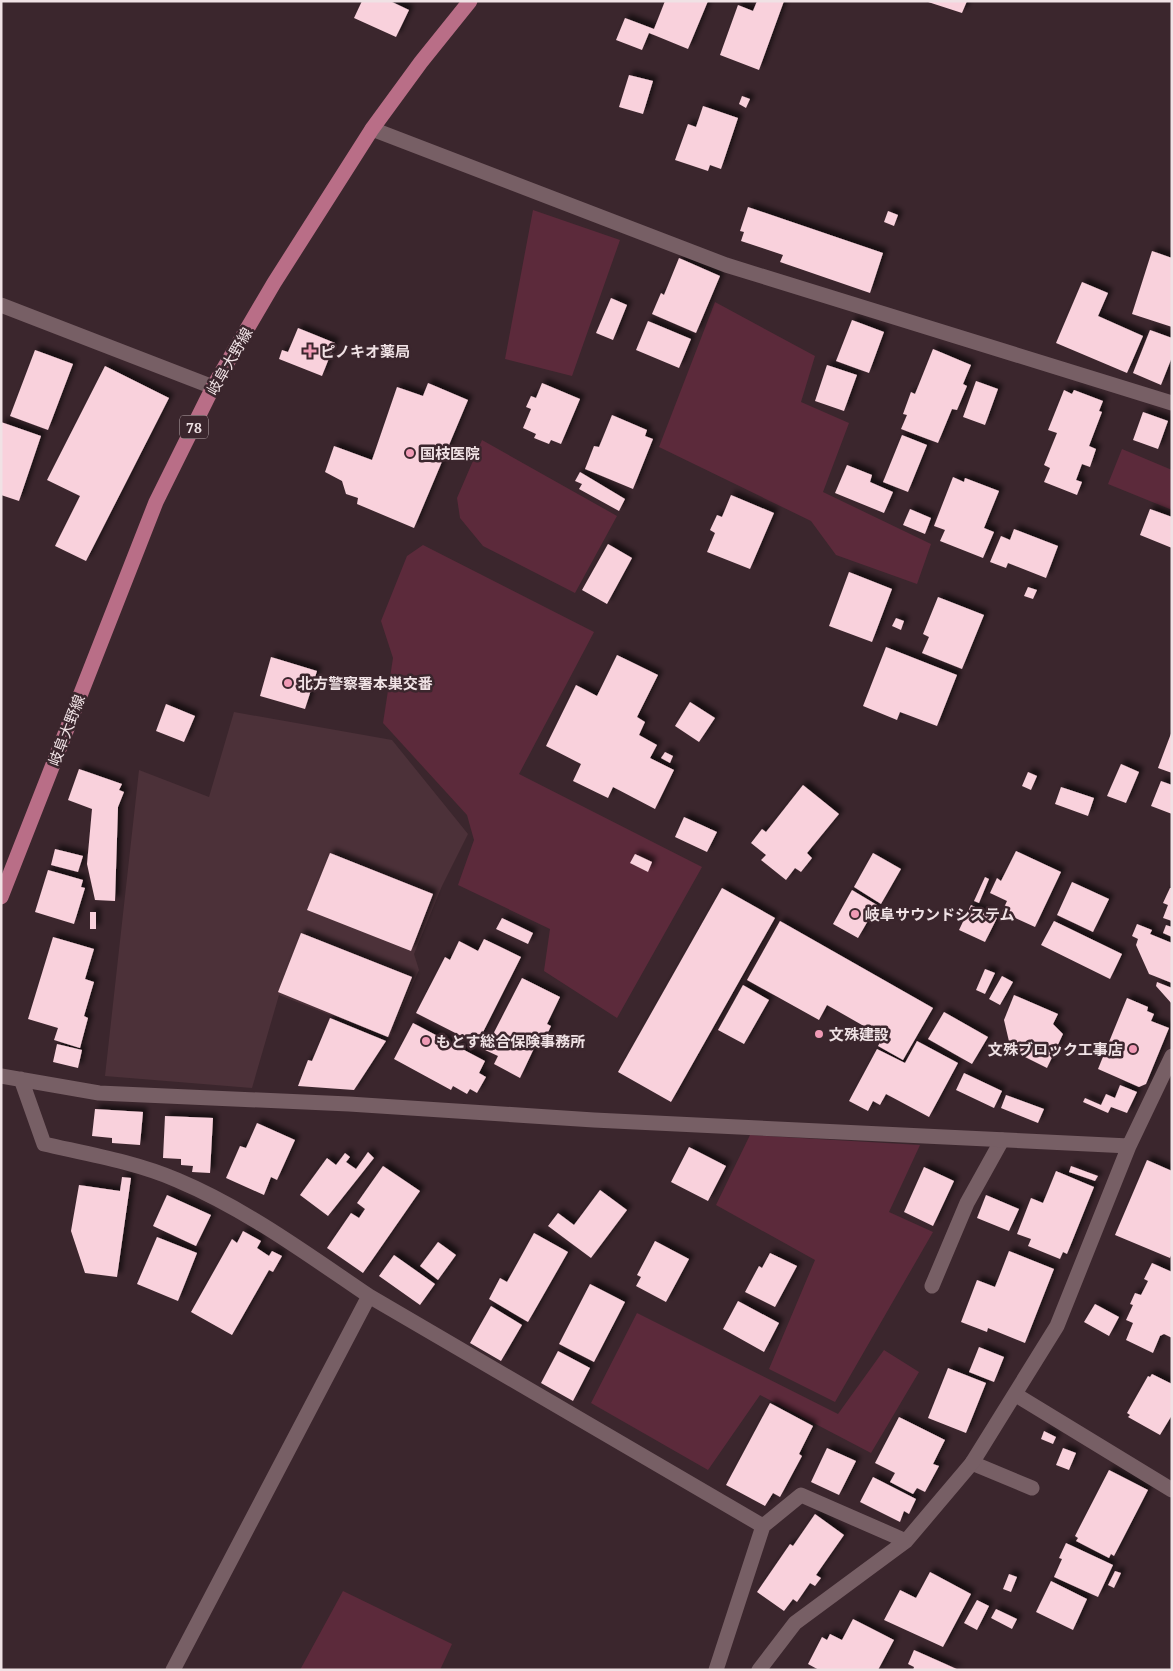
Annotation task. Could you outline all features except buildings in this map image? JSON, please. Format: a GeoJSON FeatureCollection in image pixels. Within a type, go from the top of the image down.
{"type":"FeatureCollection","features":[{"type":"Feature","properties":{"kind":"main road","name":"岐阜大野線"},"geometry":{"type":"LineString","coordinates":[[1,897],[156,502],[213,387],[274,283],[372,129],[421,62],[470,1]]}},
{"type":"Feature","properties":{"kind":"street"},"geometry":{"type":"LineString","coordinates":[[372,129],[726,265],[1172,403]]}},
{"type":"Feature","properties":{"kind":"street"},"geometry":{"type":"LineString","coordinates":[[1,305],[213,387]]}},
{"type":"Feature","properties":{"kind":"street"},"geometry":{"type":"LineString","coordinates":[[760,1670],[796,1624],[906,1541],[972,1463],[1016,1395],[1057,1326],[1129,1146],[1172,1056]]}},
{"type":"Feature","properties":{"kind":"street"},"geometry":{"type":"LineString","coordinates":[[1,1076],[99,1093],[1129,1146]]}},
{"type":"Feature","properties":{"kind":"street"},"geometry":{"type":"LineString","coordinates":[[21,1080],[44,1144],[117,1160],[176,1179],[248,1214],[369,1296],[763,1526]]}},
{"type":"Feature","properties":{"kind":"street"},"geometry":{"type":"LineString","coordinates":[[932,1286],[967,1203],[1002,1140]]}},
{"type":"Feature","properties":{"kind":"street"},"geometry":{"type":"LineString","coordinates":[[173,1670],[369,1296]]}},
{"type":"Feature","properties":{"kind":"street"},"geometry":{"type":"LineString","coordinates":[[1016,1395],[1172,1490]]}},
{"type":"Feature","properties":{"kind":"street"},"geometry":{"type":"LineString","coordinates":[[972,1463],[1032,1488]]}},
{"type":"Feature","properties":{"kind":"street"},"geometry":{"type":"LineString","coordinates":[[716,1670],[763,1526],[801,1495],[906,1541]]}},
{"type":"Feature","properties":{"kind":"shaded area"},"geometry":{"type":"Polygon","coordinates":[[[533,210],[620,240],[572,376],[505,359],[533,210]]]}},
{"type":"Feature","properties":{"kind":"shaded area"},"geometry":{"type":"Polygon","coordinates":[[[715,302],[815,356],[801,402],[849,423],[823,492],[931,544],[917,584],[836,555],[811,521],[659,447],[715,302]]]}},
{"type":"Feature","properties":{"kind":"shaded area"},"geometry":{"type":"Polygon","coordinates":[[[482,440],[617,516],[575,593],[483,546],[460,518],[457,498],[482,440]]]}},
{"type":"Feature","properties":{"kind":"shaded area"},"geometry":{"type":"Polygon","coordinates":[[[1122,449],[1172,470],[1172,510],[1108,484],[1122,449]]]}},
{"type":"Feature","properties":{"kind":"shaded area"},"geometry":{"type":"Polygon","coordinates":[[[423,545],[594,632],[519,774],[702,867],[617,1018],[544,971],[550,929],[458,885],[474,840],[467,815],[383,723],[393,658],[381,621],[407,556],[423,545]]]}},
{"type":"Feature","properties":{"kind":"shaded area"},"geometry":{"type":"Polygon","coordinates":[[[234,712],[392,740],[468,834],[442,886],[414,954],[419,970],[389,1038],[279,995],[252,1088],[105,1076],[139,770],[209,797],[234,712]]]}},
{"type":"Feature","properties":{"kind":"shaded area"},"geometry":{"type":"Polygon","coordinates":[[[750,1135],[920,1145],[889,1212],[933,1232],[835,1402],[769,1369],[815,1260],[716,1205],[750,1135]]]}},
{"type":"Feature","properties":{"kind":"shaded area"},"geometry":{"type":"Polygon","coordinates":[[[637,1313],[838,1414],[884,1350],[919,1372],[871,1453],[760,1395],[708,1470],[591,1403],[637,1313]]]}},
{"type":"Feature","properties":{"kind":"shaded area"},"geometry":{"type":"Polygon","coordinates":[[[343,1591],[452,1644],[440,1670],[300,1670],[343,1591]]]}},
{"type":"Feature","properties":{"kind":"place","name":"ピノキオ薬局"},"geometry":{"type":"Point","coordinates":[310,351]}},
{"type":"Feature","properties":{"kind":"place","name":"国枝医院"},"geometry":{"type":"Point","coordinates":[410,453]}},
{"type":"Feature","properties":{"kind":"place","name":"北方警察署本巣交番"},"geometry":{"type":"Point","coordinates":[288,683]}},
{"type":"Feature","properties":{"kind":"place","name":"岐阜サウンドシステム"},"geometry":{"type":"Point","coordinates":[855,914]}},
{"type":"Feature","properties":{"kind":"place","name":"文殊建設"},"geometry":{"type":"Point","coordinates":[819,1034]}},
{"type":"Feature","properties":{"kind":"place","name":"もとす総合保険事務所"},"geometry":{"type":"Point","coordinates":[426,1041]}},
{"type":"Feature","properties":{"kind":"place","name":"文殊ブロック工事店"},"geometry":{"type":"Point","coordinates":[1133,1049]}}]}
